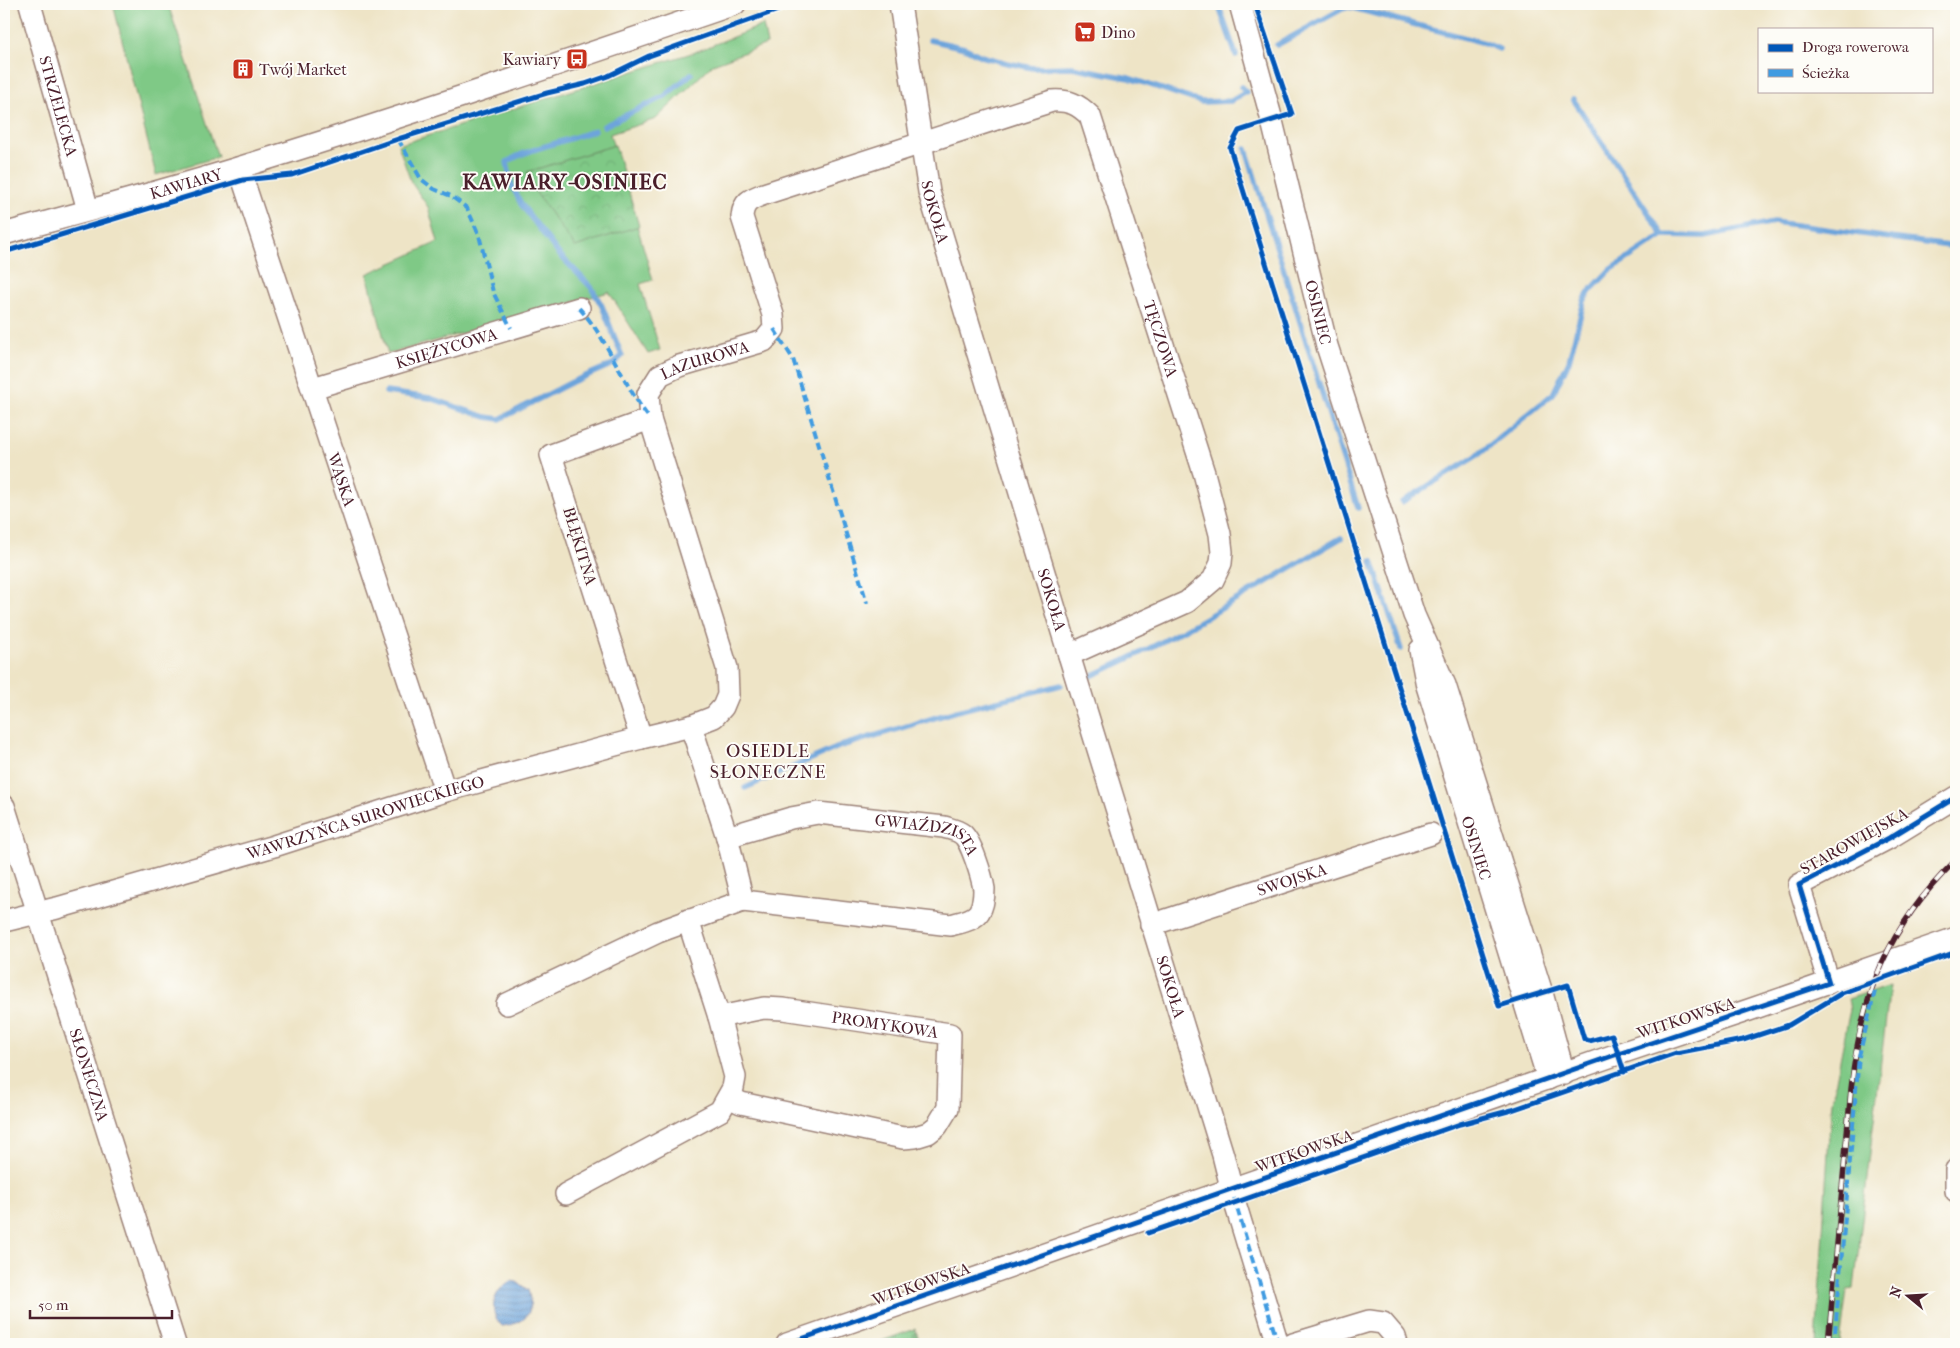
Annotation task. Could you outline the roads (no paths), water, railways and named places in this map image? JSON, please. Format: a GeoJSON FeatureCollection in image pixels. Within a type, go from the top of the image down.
{"type":"FeatureCollection","features":[{"type":"Feature","properties":{"kind":"street","name":"STRZELECKA"},"geometry":{"type":"LineString","coordinates":[[30,4],[88,210]]}},
{"type":"Feature","properties":{"kind":"street","name":"KAWIARY"},"geometry":{"type":"LineString","coordinates":[[4,234],[239,168],[510,82],[735,4]]}},
{"type":"Feature","properties":{"kind":"street","name":"SOKOŁA"},"geometry":{"type":"LineString","coordinates":[[900,4],[920,144],[929,192],[1151,925],[1226,1165],[1278,1344]]}},
{"type":"Feature","properties":{"kind":"street","name":"OSINIEC"},"geometry":{"type":"LineString","coordinates":[[1240,4],[1270,113],[1327,346],[1414,615],[1445,685],[1542,993],[1556,1076]]}},
{"type":"Feature","properties":{"kind":"street","name":"TĘCZOWA"},"geometry":{"type":"LineString","coordinates":[[920,144],[1052,101],[1065,101],[1077,104],[1090,116],[1204,472],[1220,534],[1222,552],[1221,563],[1212,580],[1187,602],[1069,655]]}},
{"type":"Feature","properties":{"kind":"street","name":"LAZUROWA"},"geometry":{"type":"LineString","coordinates":[[723,707],[728,695],[727,668],[650,419],[648,394],[660,375],[679,366],[764,341],[774,329],[773,315],[742,217],[746,202],[764,194],[920,144]]}},
{"type":"Feature","properties":{"kind":"street","name":"WĄSKA"},"geometry":{"type":"LineString","coordinates":[[239,168],[445,791]]}},
{"type":"Feature","properties":{"kind":"street","name":"KSIĘŻYCOWA"},"geometry":{"type":"LineString","coordinates":[[313,388],[578,308]]}},
{"type":"Feature","properties":{"kind":"street","name":"BŁĘKITNA"},"geometry":{"type":"LineString","coordinates":[[641,738],[552,455],[650,419]]}},
{"type":"Feature","properties":{"kind":"street","name":"WAWRZYŃCA SUROWIECKIEGO"},"geometry":{"type":"LineString","coordinates":[[4,921],[274,846],[445,791],[691,726],[714,717],[723,707]]}},
{"type":"Feature","properties":{"kind":"street"},"geometry":{"type":"LineString","coordinates":[[691,726],[727,837],[743,901]]}},
{"type":"Feature","properties":{"kind":"street","name":"STAROWIEJSKA"},"geometry":{"type":"LineString","coordinates":[[1829,983],[1799,885],[1889,838],[1956,796]]}},
{"type":"Feature","properties":{"kind":"street","name":"SŁONECZNA"},"geometry":{"type":"LineString","coordinates":[[4,806],[174,1344]]}},
{"type":"Feature","properties":{"kind":"street","name":"GWIAŹDZISTA"},"geometry":{"type":"LineString","coordinates":[[507,1004],[658,932],[743,901],[952,925],[969,920],[979,912],[984,899],[984,888],[971,846],[964,834],[944,827],[818,813],[792,818],[727,837]]}},
{"type":"Feature","properties":{"kind":"street","name":"SWOJSKA"},"geometry":{"type":"LineString","coordinates":[[1151,925],[1431,834]]}},
{"type":"Feature","properties":{"kind":"street"},"geometry":{"type":"LineString","coordinates":[[566,1194],[720,1111],[729,1097],[735,1077],[719,1017],[688,920]]}},
{"type":"Feature","properties":{"kind":"street","name":"WITKOWSKA"},"geometry":{"type":"LineString","coordinates":[[787,1344],[1956,938]]}},
{"type":"Feature","properties":{"kind":"street","name":"PROMYKOWA"},"geometry":{"type":"LineString","coordinates":[[719,1017],[764,1008],[783,1009],[950,1034],[948,1108],[937,1126],[928,1133],[915,1137],[903,1138],[741,1103],[729,1097]]}},
{"type":"Feature","properties":{"kind":"street"},"geometry":{"type":"LineString","coordinates":[[1956,1170],[1956,1191]]}},
{"type":"Feature","properties":{"kind":"street"},"geometry":{"type":"LineString","coordinates":[[1293,1344],[1369,1321],[1383,1323],[1395,1337],[1397,1344]]}},
{"type":"Feature","properties":{"kind":"water"},"geometry":{"type":"Polygon","coordinates":[[[511,1281],[517,1282],[528,1290],[530,1298],[529,1311],[523,1320],[502,1326],[495,1314],[494,1302],[500,1290],[511,1281]]]}},
{"type":"Feature","properties":{"kind":"waterway"},"geometry":{"type":"LineString","coordinates":[[1218,4],[1236,55]]}},
{"type":"Feature","properties":{"kind":"waterway"},"geometry":{"type":"LineString","coordinates":[[1277,45],[1349,7],[1485,43],[1499,49]]}},
{"type":"Feature","properties":{"kind":"waterway"},"geometry":{"type":"LineString","coordinates":[[930,40],[965,48],[981,56],[1033,68],[1072,67],[1129,78],[1201,102],[1231,101],[1246,92],[1241,87]]}},
{"type":"Feature","properties":{"kind":"waterway"},"geometry":{"type":"LineString","coordinates":[[604,126],[665,96],[691,74]]}},
{"type":"Feature","properties":{"kind":"waterway"},"geometry":{"type":"LineString","coordinates":[[1573,99],[1663,235],[1705,236],[1774,222],[1956,247]]}},
{"type":"Feature","properties":{"kind":"waterway"},"geometry":{"type":"LineString","coordinates":[[386,392],[430,398],[486,417],[500,419],[572,382],[613,364],[622,356],[602,306],[591,287],[558,253],[521,204],[511,183],[507,162],[527,152],[595,130]]}},
{"type":"Feature","properties":{"kind":"waterway"},"geometry":{"type":"LineString","coordinates":[[1246,149],[1358,508]]}},
{"type":"Feature","properties":{"kind":"waterway"},"geometry":{"type":"LineString","coordinates":[[1402,502],[1478,455],[1553,394],[1569,361],[1584,301],[1590,291],[1609,271],[1663,235]]}},
{"type":"Feature","properties":{"kind":"waterway"},"geometry":{"type":"LineString","coordinates":[[1091,676],[1187,628],[1341,538]]}},
{"type":"Feature","properties":{"kind":"waterway"},"geometry":{"type":"LineString","coordinates":[[1372,561],[1401,649]]}},
{"type":"Feature","properties":{"kind":"waterway"},"geometry":{"type":"LineString","coordinates":[[745,788],[841,746],[957,711],[1061,685]]}},
{"type":"Feature","properties":{"kind":"railway"},"geometry":{"type":"LineString","coordinates":[[1828,1344],[1851,1089],[1862,1023],[1870,993],[1881,964],[1895,937],[1932,885],[1956,860]]}},
{"type":"Feature","properties":{"kind":"place","name":"Dino"},"geometry":{"type":"Point","coordinates":[1085,32]}},
{"type":"Feature","properties":{"kind":"place","name":"Kawiary"},"geometry":{"type":"Point","coordinates":[577,59]}},
{"type":"Feature","properties":{"kind":"place","name":"Twój Market"},"geometry":{"type":"Point","coordinates":[243,69]}},
{"type":"Feature","properties":{"kind":"district","name":"KAWIARY-OSINIEC"},"geometry":{"type":"Point","coordinates":[565,182]}},
{"type":"Feature","properties":{"kind":"district","name":"OSIEDLE SŁONECZNE"},"geometry":{"type":"Point","coordinates":[768,761]}}]}
